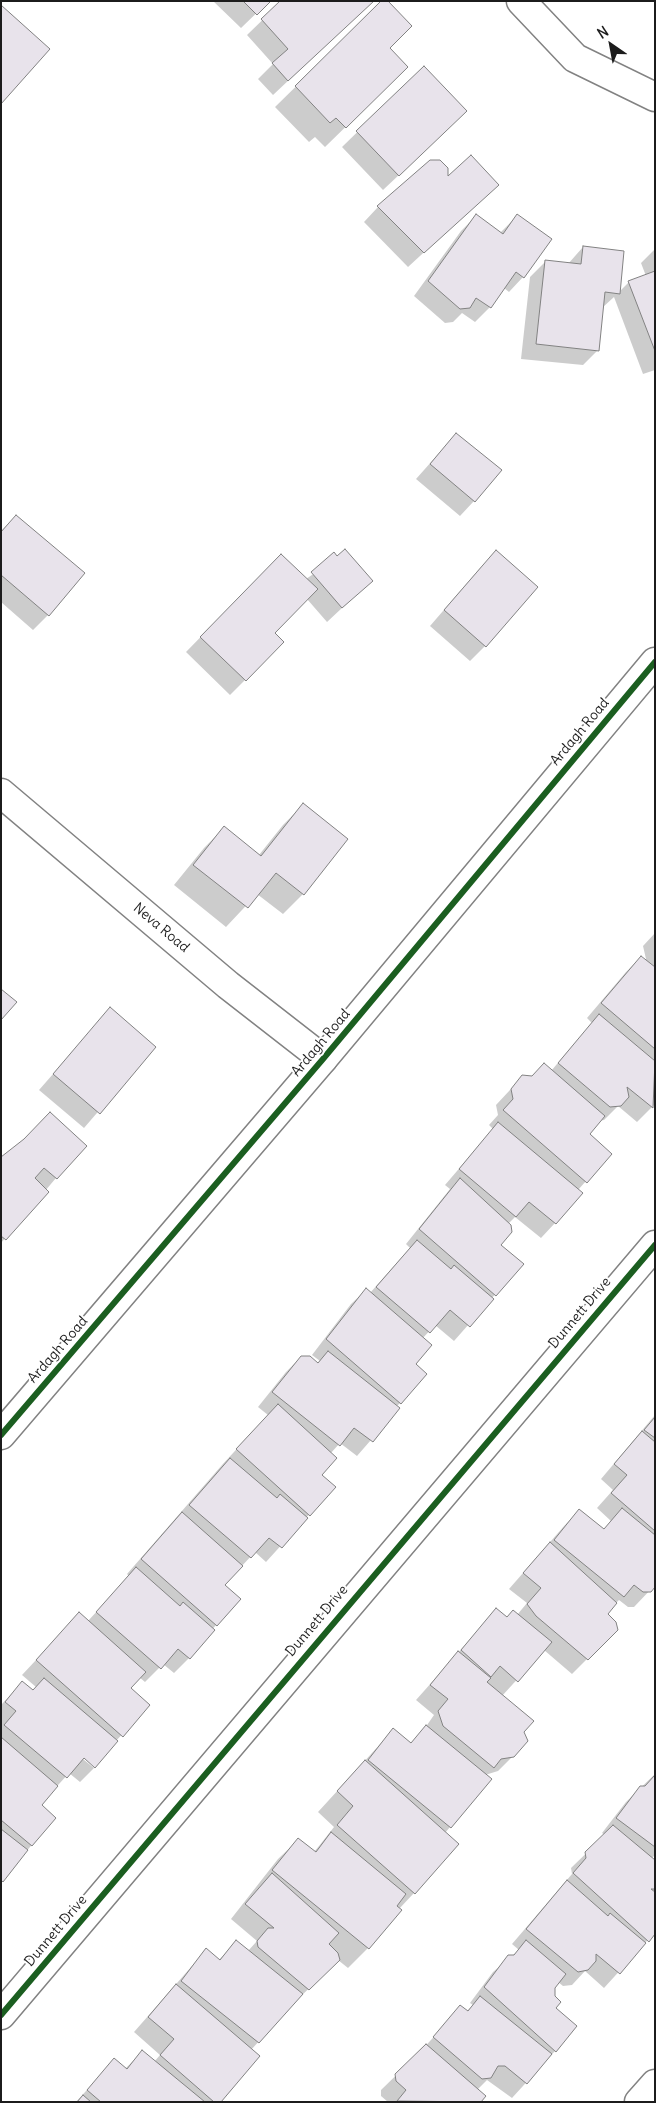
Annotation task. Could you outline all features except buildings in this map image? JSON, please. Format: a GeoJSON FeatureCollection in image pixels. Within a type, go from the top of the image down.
{"type":"FeatureCollection","features":[{"type":"Feature","properties":{"kind":"street"},"geometry":{"type":"LineString","coordinates":[[521,1],[575,58],[655,98]]}},
{"type":"Feature","properties":{"kind":"street","name":"Ardagh Road"},"geometry":{"type":"LineString","coordinates":[[1,1435],[323,1060],[655,662]]}},
{"type":"Feature","properties":{"kind":"street","name":"Neva Road"},"geometry":{"type":"LineString","coordinates":[[1,793],[228,985],[323,1060]]}},
{"type":"Feature","properties":{"kind":"street","name":"Dunnett Drive"},"geometry":{"type":"LineString","coordinates":[[1,2015],[655,1245]]}},
{"type":"Feature","properties":{"kind":"street"},"geometry":{"type":"LineString","coordinates":[[639,2102],[655,2084]]}},
{"type":"Feature","properties":{"kind":"cycle path"},"geometry":{"type":"LineString","coordinates":[[1,1435],[323,1059],[655,662]]}},
{"type":"Feature","properties":{"kind":"cycle path"},"geometry":{"type":"LineString","coordinates":[[1,2015],[655,1245]]}}]}
